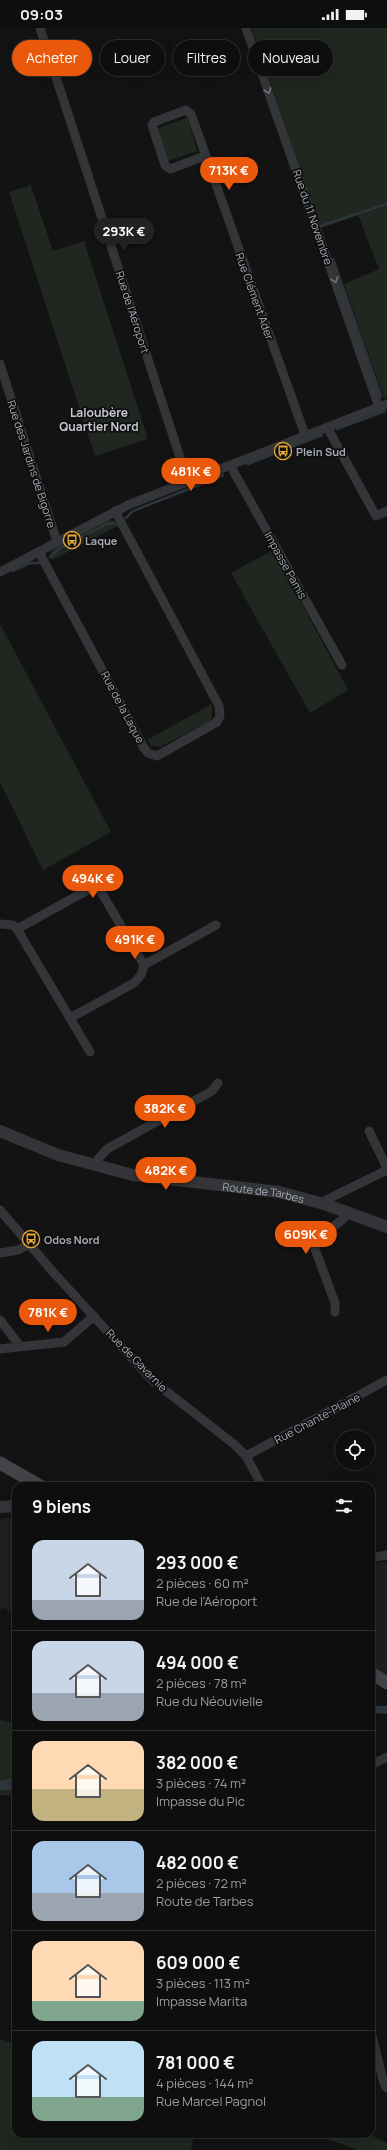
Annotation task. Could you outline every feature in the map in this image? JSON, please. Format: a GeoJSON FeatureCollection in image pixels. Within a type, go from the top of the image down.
{"type":"FeatureCollection","features":[{"type":"Feature","properties":{"kind":"main road"},"geometry":{"type":"LineString","coordinates":[[0,1463],[33,1482]]}},
{"type":"Feature","properties":{"kind":"main road"},"geometry":{"type":"LineString","coordinates":[[375,1676],[387,1683]]}},
{"type":"Feature","properties":{"kind":"street","name":"Rue de l'Aéroport"},"geometry":{"type":"LineString","coordinates":[[40,28],[188,482]]}},
{"type":"Feature","properties":{"kind":"street","name":"Rue du 11 Novembre"},"geometry":{"type":"LineString","coordinates":[[246,28],[383,406]]}},
{"type":"Feature","properties":{"kind":"street","name":"Rue Clément Ader"},"geometry":{"type":"LineString","coordinates":[[205,156],[170,168],[165,165],[152,125],[154,122],[186,110],[192,114],[205,156],[305,435]]}},
{"type":"Feature","properties":{"kind":"street","name":"Rue des Jardins de Bigorre"},"geometry":{"type":"LineString","coordinates":[[0,364],[57,542]]}},
{"type":"Feature","properties":{"kind":"street"},"geometry":{"type":"LineString","coordinates":[[1,568],[41,551],[115,511],[305,435],[383,406]]}},
{"type":"Feature","properties":{"kind":"street"},"geometry":{"type":"LineString","coordinates":[[327,427],[376,516],[387,511]]}},
{"type":"Feature","properties":{"kind":"street","name":"Impasse Pamis"},"geometry":{"type":"LineString","coordinates":[[230,465],[342,665]]}},
{"type":"Feature","properties":{"kind":"street","name":"Rue de la Laque"},"geometry":{"type":"LineString","coordinates":[[41,551],[41,556],[144,748],[148,753],[157,756],[217,722],[220,716],[219,706],[115,511]]}},
{"type":"Feature","properties":{"kind":"street"},"geometry":{"type":"LineString","coordinates":[[17,929],[97,885],[144,965]]}},
{"type":"Feature","properties":{"kind":"street"},"geometry":{"type":"LineString","coordinates":[[0,924],[13,925],[17,929],[90,1052]]}},
{"type":"Feature","properties":{"kind":"street"},"geometry":{"type":"LineString","coordinates":[[70,1018],[134,983],[141,975],[144,965],[216,925]]}},
{"type":"Feature","properties":{"kind":"street"},"geometry":{"type":"LineString","coordinates":[[96,1165],[99,1158],[107,1149],[212,1091],[218,1083]]}},
{"type":"Feature","properties":{"kind":"street","name":"Route de Tarbes"},"geometry":{"type":"LineString","coordinates":[[0,1131],[58,1155],[133,1175],[279,1192],[324,1204],[387,1227]]}},
{"type":"Feature","properties":{"kind":"street"},"geometry":{"type":"LineString","coordinates":[[324,1204],[326,1200],[387,1169],[369,1131]]}},
{"type":"Feature","properties":{"kind":"street","name":"Rue de Gavarnie"},"geometry":{"type":"LineString","coordinates":[[0,1210],[152,1380],[235,1445],[246,1456],[260,1482]]}},
{"type":"Feature","properties":{"kind":"street"},"geometry":{"type":"LineString","coordinates":[[335,1312],[335,1303],[315,1249],[316,1241],[344,1218],[346,1212]]}},
{"type":"Feature","properties":{"kind":"street"},"geometry":{"type":"LineString","coordinates":[[0,1253],[18,1250],[29,1244]]}},
{"type":"Feature","properties":{"kind":"street"},"geometry":{"type":"LineString","coordinates":[[0,1349],[64,1342],[94,1316]]}},
{"type":"Feature","properties":{"kind":"street"},"geometry":{"type":"LineString","coordinates":[[0,1320],[20,1346]]}},
{"type":"Feature","properties":{"kind":"street","name":"Rue Chante-Plaine"},"geometry":{"type":"LineString","coordinates":[[246,1456],[387,1380]]}},
{"type":"Feature","properties":{"kind":"street"},"geometry":{"type":"LineString","coordinates":[[0,1507],[12,1506]]}},
{"type":"Feature","properties":{"kind":"street"},"geometry":{"type":"LineString","coordinates":[[375,1557],[387,1555]]}},
{"type":"Feature","properties":{"kind":"street"},"geometry":{"type":"LineString","coordinates":[[375,1763],[387,1757]]}},
{"type":"Feature","properties":{"kind":"street"},"geometry":{"type":"LineString","coordinates":[[375,2042],[383,2062],[384,2084],[387,2088]]}},
{"type":"Feature","properties":{"kind":"shaded area"},"geometry":{"type":"Polygon","coordinates":[[[252,28],[387,28],[387,398],[384,399],[344,284],[379,269],[358,215],[320,228],[268,76],[333,76],[333,40],[256,40],[252,28]]]}},
{"type":"Feature","properties":{"kind":"shaded area"},"geometry":{"type":"Polygon","coordinates":[[[186,118],[188,119],[197,151],[168,161],[157,130],[158,128],[186,118]]]}},
{"type":"Feature","properties":{"kind":"shaded area"},"geometry":{"type":"Polygon","coordinates":[[[30,183],[53,251],[84,241],[148,439],[95,456],[9,192],[28,186],[30,183]]]}},
{"type":"Feature","properties":{"kind":"shaded area"},"geometry":{"type":"Polygon","coordinates":[[[108,520],[115,521],[118,526],[52,560],[50,555],[52,550],[108,520]]]}},
{"type":"Feature","properties":{"kind":"shaded area"},"geometry":{"type":"Polygon","coordinates":[[[273,550],[348,690],[310,713],[231,573],[273,550]]]}},
{"type":"Feature","properties":{"kind":"shaded area"},"geometry":{"type":"Polygon","coordinates":[[[0,624],[111,832],[43,870],[0,782],[0,624]]]}},
{"type":"Feature","properties":{"kind":"shaded area"},"geometry":{"type":"Polygon","coordinates":[[[212,704],[212,718],[208,722],[160,747],[151,746],[147,740],[212,704]]]}},
{"type":"Feature","properties":{"kind":"shaded area"},"geometry":{"type":"Polygon","coordinates":[[[12,1518],[12,1612],[2,1608],[0,1612],[0,1519],[12,1518]]]}},
{"type":"Feature","properties":{"kind":"shaded area"},"geometry":{"type":"Polygon","coordinates":[[[387,1561],[387,1676],[375,1668],[375,1563],[387,1561]]]}},
{"type":"Feature","properties":{"kind":"shaded area"},"geometry":{"type":"Polygon","coordinates":[[[375,1706],[387,1706],[387,1714],[375,1713],[375,1706]]]}},
{"type":"Feature","properties":{"kind":"shaded area"},"geometry":{"type":"Polygon","coordinates":[[[0,1720],[12,1722],[12,1796],[0,1795],[0,1720]]]}},
{"type":"Feature","properties":{"kind":"shaded area"},"geometry":{"type":"Polygon","coordinates":[[[12,1778],[12,1790],[0,1790],[0,1781],[12,1778]]]}},
{"type":"Feature","properties":{"kind":"shaded area"},"geometry":{"type":"Polygon","coordinates":[[[0,2039],[12,2043],[12,2138],[193,2138],[191,2150],[0,2150],[0,2039]]]}},
{"type":"Feature","properties":{"kind":"shaded area"},"geometry":{"type":"Polygon","coordinates":[[[375,2137],[387,2143],[387,2150],[357,2150],[325,2138],[375,2137]]]}},
{"type":"Feature","properties":{"kind":"waterway"},"geometry":{"type":"LineString","coordinates":[[321,226],[387,204]]}},
{"type":"Feature","properties":{"kind":"waterway"},"geometry":{"type":"LineString","coordinates":[[333,259],[381,396]]}},
{"type":"Feature","properties":{"kind":"waterway"},"geometry":{"type":"LineString","coordinates":[[337,429],[385,411]]}},
{"type":"Feature","properties":{"kind":"waterway"},"geometry":{"type":"LineString","coordinates":[[248,464],[322,435]]}},
{"type":"Feature","properties":{"kind":"waterway"},"geometry":{"type":"LineString","coordinates":[[216,478],[223,475]]}},
{"type":"Feature","properties":{"kind":"waterway"},"geometry":{"type":"LineString","coordinates":[[126,518],[133,511],[209,481]]}},
{"type":"Feature","properties":{"kind":"waterway"},"geometry":{"type":"LineString","coordinates":[[50,557],[60,548],[107,524],[114,523]]}},
{"type":"Feature","properties":{"kind":"waterway"},"geometry":{"type":"LineString","coordinates":[[12,571],[30,563],[41,563]]}},
{"type":"Feature","properties":{"kind":"place","name":"Plein Sud"},"geometry":{"type":"Point","coordinates":[283,451]}},
{"type":"Feature","properties":{"kind":"place","name":"Laque"},"geometry":{"type":"Point","coordinates":[72,540]}},
{"type":"Feature","properties":{"kind":"place","name":"Odos Nord"},"geometry":{"type":"Point","coordinates":[31,1239]}},
{"type":"Feature","properties":{"kind":"district","name":"Laloubère Quartier Nord"},"geometry":{"type":"Point","coordinates":[99,419]}}]}
